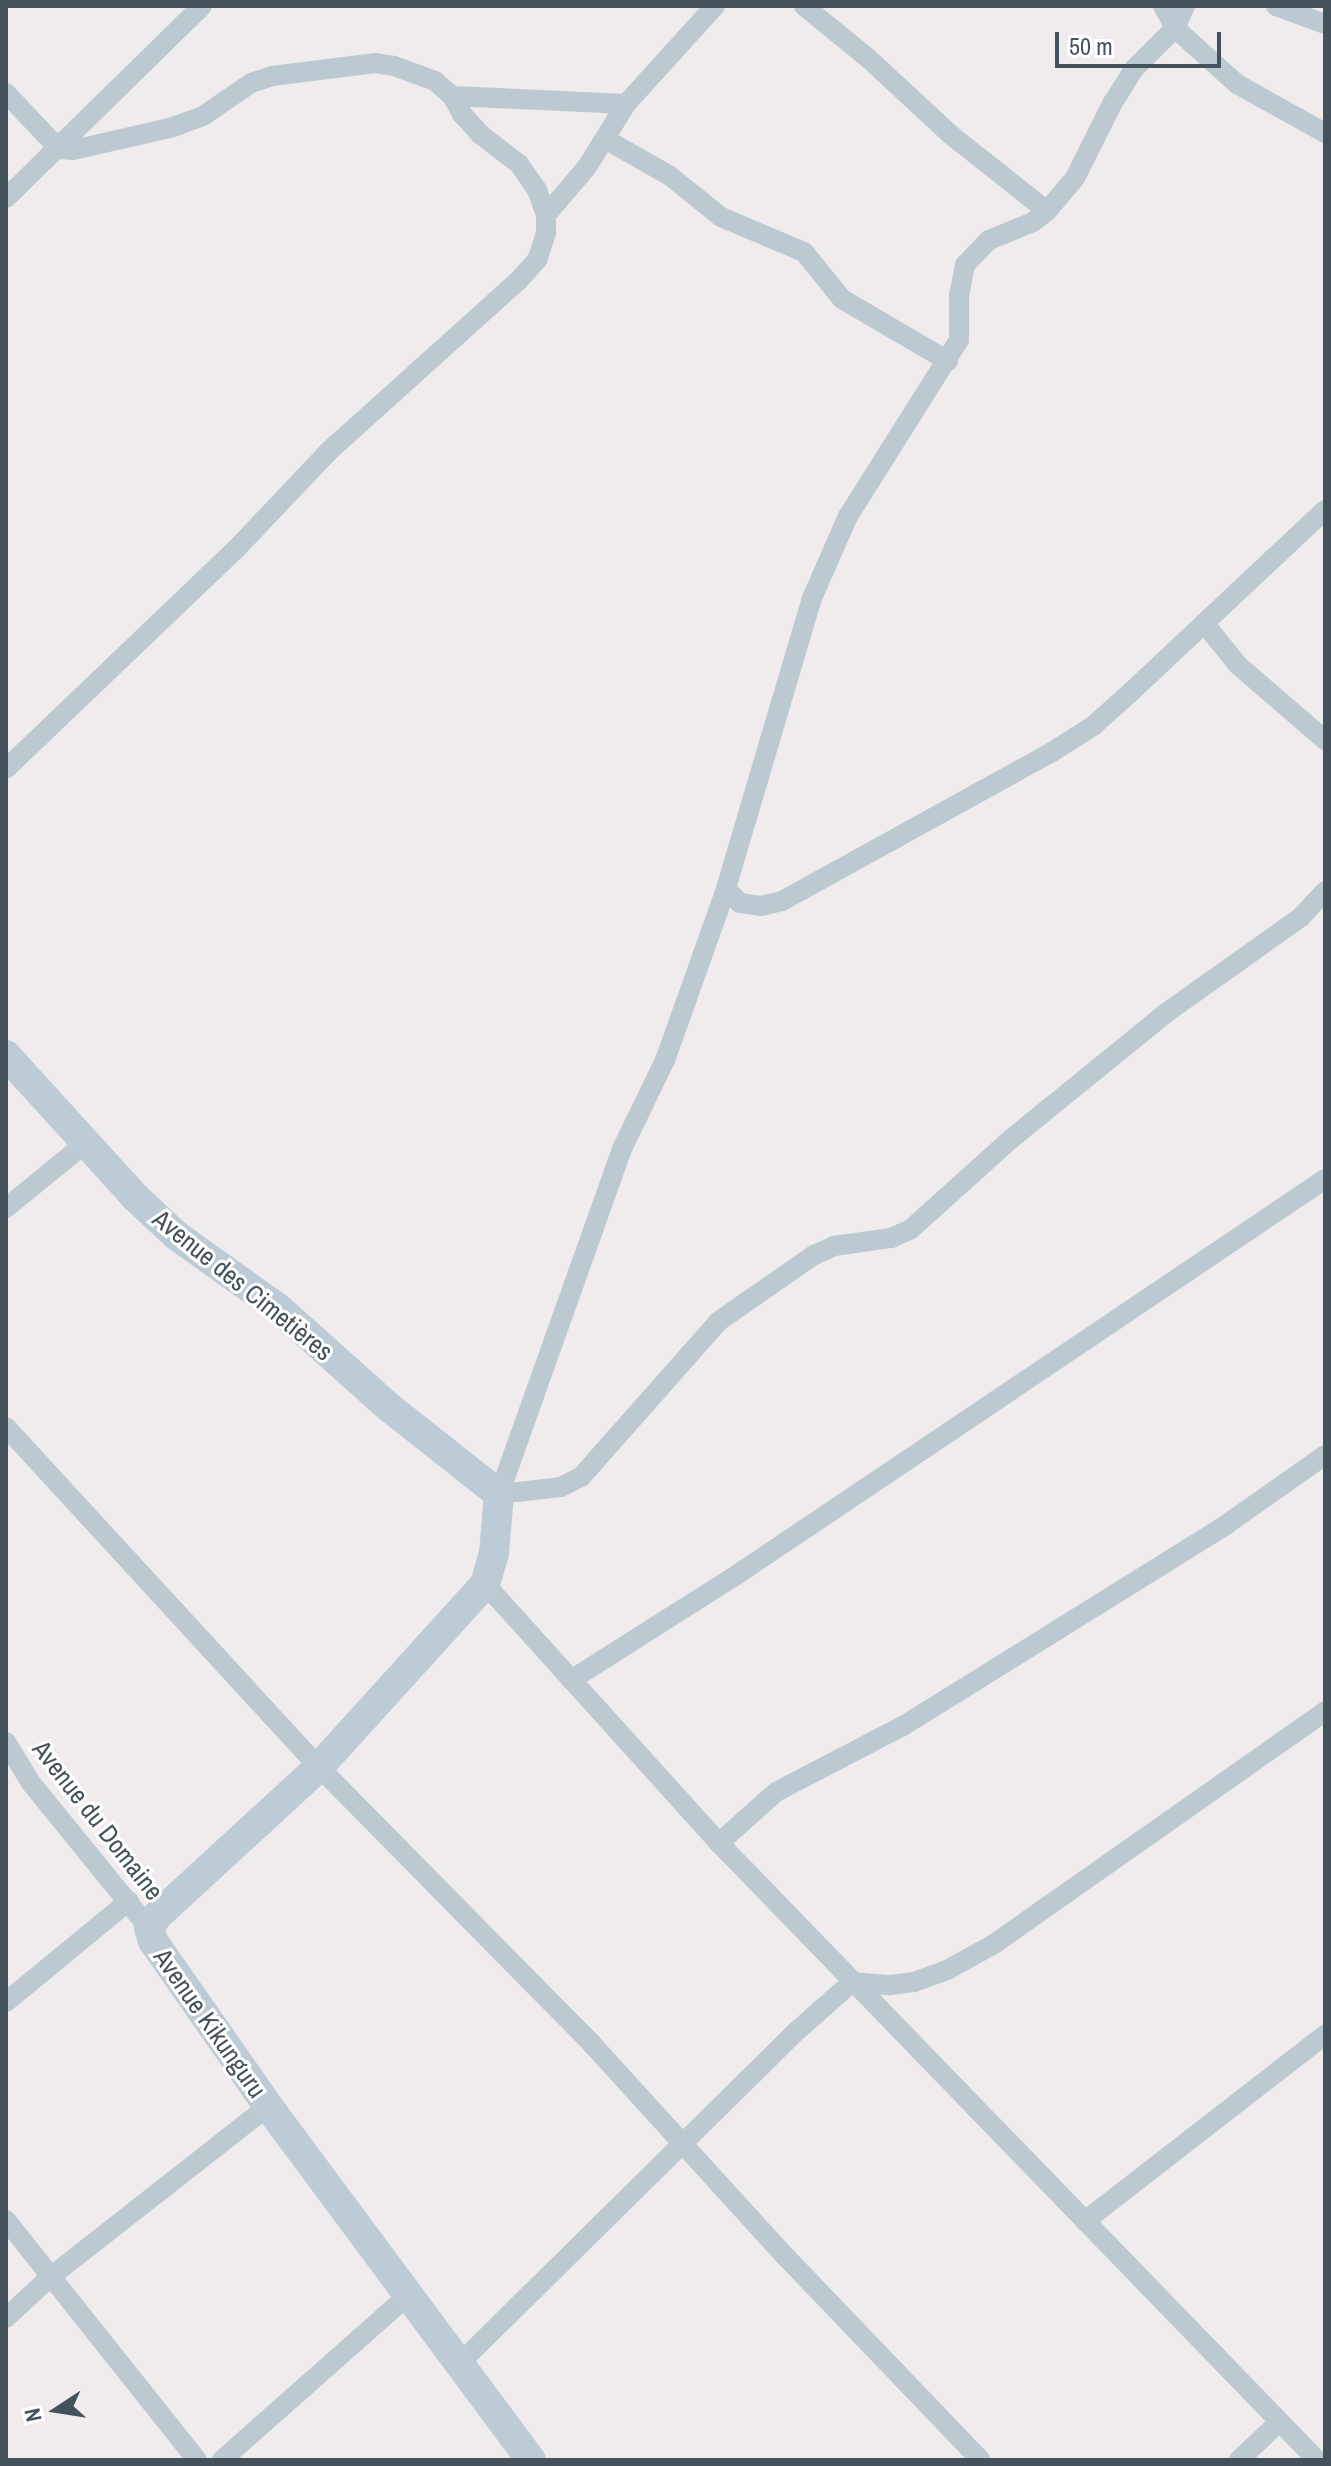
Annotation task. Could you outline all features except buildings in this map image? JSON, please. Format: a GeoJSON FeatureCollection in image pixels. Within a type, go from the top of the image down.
{"type":"FeatureCollection","features":[{"type":"Feature","properties":{"kind":"street"},"geometry":{"type":"LineString","coordinates":[[6,198],[202,6]]}},
{"type":"Feature","properties":{"kind":"street"},"geometry":{"type":"LineString","coordinates":[[546,215],[567,193],[626,104],[715,6]]}},
{"type":"Feature","properties":{"kind":"street"},"geometry":{"type":"LineString","coordinates":[[804,6],[869,59],[951,135],[1047,211]]}},
{"type":"Feature","properties":{"kind":"street"},"geometry":{"type":"LineString","coordinates":[[1163,6],[1175,28],[1237,84],[1325,133]]}},
{"type":"Feature","properties":{"kind":"street"},"geometry":{"type":"LineString","coordinates":[[1185,6],[1175,28],[1134,69],[1075,178],[1047,211],[1033,222],[989,240],[965,265],[959,295],[959,340],[848,516],[812,598],[726,889],[665,1060],[622,1149],[499,1494],[561,1487],[581,1477],[719,1321],[814,1255],[834,1246],[891,1238],[911,1229],[1011,1139],[1166,1013],[1301,917],[1325,891]]}},
{"type":"Feature","properties":{"kind":"street"},"geometry":{"type":"LineString","coordinates":[[1276,6],[1325,24]]}},
{"type":"Feature","properties":{"kind":"street"},"geometry":{"type":"LineString","coordinates":[[6,769],[236,549],[331,449],[519,280],[537,260],[546,233],[546,215],[537,190],[519,164],[480,134],[462,114],[452,96],[435,81],[415,72],[375,63],[272,76],[251,83],[203,116],[170,128],[91,147],[59,149]]}},
{"type":"Feature","properties":{"kind":"street"},"geometry":{"type":"LineString","coordinates":[[6,93],[59,149]]}},
{"type":"Feature","properties":{"kind":"street"},"geometry":{"type":"LineString","coordinates":[[452,96],[626,104]]}},
{"type":"Feature","properties":{"kind":"street"},"geometry":{"type":"LineString","coordinates":[[605,139],[670,176],[721,217],[797,248],[842,299],[948,361]]}},
{"type":"Feature","properties":{"kind":"street"},"geometry":{"type":"LineString","coordinates":[[726,889],[740,903],[761,906],[802,892],[1093,726],[1325,510]]}},
{"type":"Feature","properties":{"kind":"street"},"geometry":{"type":"LineString","coordinates":[[1204,623],[1238,665],[1325,740]]}},
{"type":"Feature","properties":{"kind":"street","name":"Avenue des Cimetières"},"geometry":{"type":"LineString","coordinates":[[6,1055],[135,1197],[177,1236],[278,1308],[390,1408],[499,1494]]}},
{"type":"Feature","properties":{"kind":"street"},"geometry":{"type":"LineString","coordinates":[[6,1208],[87,1142]]}},
{"type":"Feature","properties":{"kind":"street"},"geometry":{"type":"LineString","coordinates":[[571,1680],[732,1578],[1325,1179]]}},
{"type":"Feature","properties":{"kind":"street"},"geometry":{"type":"LineString","coordinates":[[6,1427],[319,1767],[592,2044],[786,2257],[981,2460]]}},
{"type":"Feature","properties":{"kind":"street"},"geometry":{"type":"LineString","coordinates":[[719,1843],[776,1792],[903,1726],[1227,1524],[1325,1455]]}},
{"type":"Feature","properties":{"kind":"street","name":"Avenue Kikunguru"},"geometry":{"type":"LineString","coordinates":[[499,1494],[494,1553],[485,1584],[319,1767],[157,1916],[149,1928],[153,1941],[268,2106],[406,2297],[460,2363],[531,2460]]}},
{"type":"Feature","properties":{"kind":"street"},"geometry":{"type":"LineString","coordinates":[[485,1584],[719,1843],[1317,2460]]}},
{"type":"Feature","properties":{"kind":"street"},"geometry":{"type":"LineString","coordinates":[[460,2363],[778,2049],[852,1982],[890,1985],[914,1982],[949,1969],[994,1944],[1325,1711]]}},
{"type":"Feature","properties":{"kind":"street","name":"Avenue du Domaine"},"geometry":{"type":"LineString","coordinates":[[6,1742],[31,1783],[149,1928]]}},
{"type":"Feature","properties":{"kind":"street"},"geometry":{"type":"LineString","coordinates":[[6,2002],[129,1901]]}},
{"type":"Feature","properties":{"kind":"street"},"geometry":{"type":"LineString","coordinates":[[1085,2221],[1325,2035]]}},
{"type":"Feature","properties":{"kind":"street"},"geometry":{"type":"LineString","coordinates":[[6,2318],[49,2278],[268,2106]]}},
{"type":"Feature","properties":{"kind":"street"},"geometry":{"type":"LineString","coordinates":[[6,2220],[49,2278],[197,2460]]}},
{"type":"Feature","properties":{"kind":"street"},"geometry":{"type":"LineString","coordinates":[[222,2460],[406,2297]]}},
{"type":"Feature","properties":{"kind":"street"},"geometry":{"type":"LineString","coordinates":[[1239,2460],[1279,2422]]}}]}
